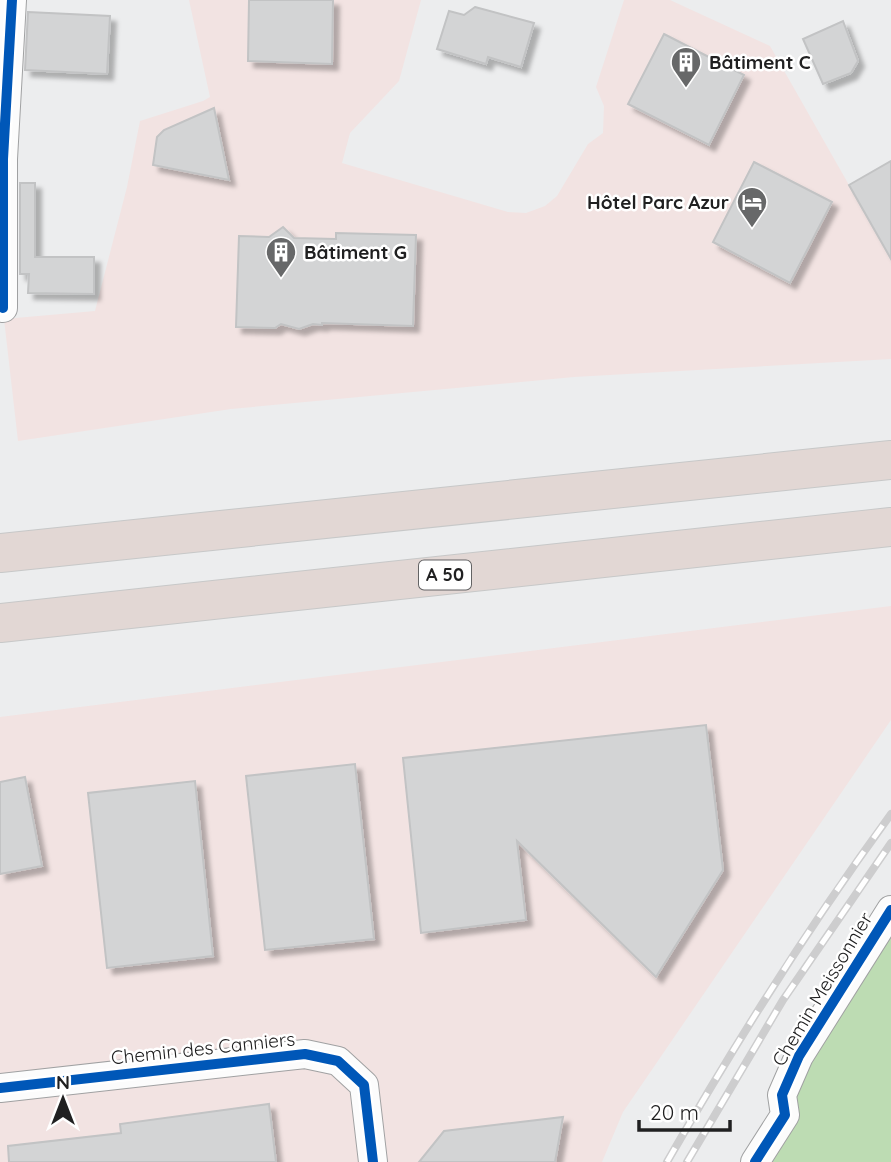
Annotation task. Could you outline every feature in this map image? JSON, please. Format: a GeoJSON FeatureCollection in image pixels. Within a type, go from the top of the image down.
{"type":"FeatureCollection","features":[{"type":"Feature","properties":{"kind":"highway"},"geometry":{"type":"LineString","coordinates":[[0,553],[891,460]]}},
{"type":"Feature","properties":{"kind":"highway","name":"A 50"},"geometry":{"type":"LineString","coordinates":[[0,623],[891,527]]}},
{"type":"Feature","properties":{"kind":"highway"},"geometry":{"type":"LineString","coordinates":[[0,533],[146,538]]}},
{"type":"Feature","properties":{"kind":"highway"},"geometry":{"type":"LineString","coordinates":[[0,647],[446,575]]}},
{"type":"Feature","properties":{"kind":"street"},"geometry":{"type":"LineString","coordinates":[[2,308],[2,159],[12,0]]}},
{"type":"Feature","properties":{"kind":"street","name":"Chemin Meissonnier"},"geometry":{"type":"LineString","coordinates":[[755,1162],[785,1115],[782,1095],[799,1056],[891,910]]}},
{"type":"Feature","properties":{"kind":"street","name":"Chemin des Canniers"},"geometry":{"type":"LineString","coordinates":[[0,1088],[305,1054],[338,1061],[364,1084],[373,1162]]}},
{"type":"Feature","properties":{"kind":"shaded area"},"geometry":{"type":"Polygon","coordinates":[[[189,0],[421,0],[399,81],[350,133],[342,163],[508,212],[526,213],[545,206],[557,196],[588,144],[603,133],[604,106],[596,87],[624,0],[670,0],[770,46],[891,259],[891,359],[574,377],[231,409],[18,441],[4,319],[95,311],[127,187],[140,121],[210,97],[189,0]]]}},
{"type":"Feature","properties":{"kind":"shaded area"},"geometry":{"type":"Polygon","coordinates":[[[891,606],[891,720],[623,1112],[602,1162],[0,1162],[0,717],[891,606]]]}},
{"type":"Feature","properties":{"kind":"green space"},"geometry":{"type":"Polygon","coordinates":[[[891,920],[891,1162],[768,1162],[789,1085],[891,920]]]}},
{"type":"Feature","properties":{"kind":"building"},"geometry":{"type":"Polygon","coordinates":[[[249,0],[333,0],[332,64],[248,61],[249,0]]]}},
{"type":"Feature","properties":{"kind":"building"},"geometry":{"type":"Polygon","coordinates":[[[475,7],[534,23],[521,67],[488,57],[486,64],[437,49],[449,11],[464,15],[475,7]]]}},
{"type":"Feature","properties":{"kind":"building"},"geometry":{"type":"Polygon","coordinates":[[[28,12],[110,16],[107,74],[25,70],[28,12]]]}},
{"type":"Feature","properties":{"kind":"building"},"geometry":{"type":"Polygon","coordinates":[[[843,21],[858,61],[851,73],[823,84],[803,39],[843,21]]]}},
{"type":"Feature","properties":{"kind":"building","name":"Bâtiment C"},"geometry":{"type":"Polygon","coordinates":[[[664,34],[744,75],[709,145],[628,104],[664,34]]]}},
{"type":"Feature","properties":{"kind":"building"},"geometry":{"type":"Polygon","coordinates":[[[214,108],[229,180],[153,165],[157,137],[164,130],[214,108]]]}},
{"type":"Feature","properties":{"kind":"building"},"geometry":{"type":"Polygon","coordinates":[[[891,161],[891,259],[849,185],[891,161]]]}},
{"type":"Feature","properties":{"kind":"building","name":"Hôtel Parc Azur"},"geometry":{"type":"Polygon","coordinates":[[[754,162],[832,202],[790,283],[713,242],[754,162]]]}},
{"type":"Feature","properties":{"kind":"building"},"geometry":{"type":"Polygon","coordinates":[[[20,183],[35,183],[35,257],[94,257],[94,294],[28,293],[29,274],[20,274],[20,183]]]}},
{"type":"Feature","properties":{"kind":"building"},"geometry":{"type":"Polygon","coordinates":[[[283,227],[294,238],[336,239],[336,233],[416,235],[413,326],[322,323],[299,329],[281,324],[275,328],[236,327],[239,236],[269,237],[283,227]]]}},
{"type":"Feature","properties":{"kind":"building"},"geometry":{"type":"Polygon","coordinates":[[[706,725],[723,870],[656,977],[517,841],[526,920],[421,933],[403,758],[706,725]]]}},
{"type":"Feature","properties":{"kind":"building"},"geometry":{"type":"Polygon","coordinates":[[[355,764],[374,939],[265,950],[246,776],[355,764]]]}},
{"type":"Feature","properties":{"kind":"building"},"geometry":{"type":"Polygon","coordinates":[[[25,777],[42,866],[0,874],[0,782],[25,777]]]}},
{"type":"Feature","properties":{"kind":"building"},"geometry":{"type":"Polygon","coordinates":[[[195,781],[213,956],[107,968],[88,793],[195,781]]]}},
{"type":"Feature","properties":{"kind":"building"},"geometry":{"type":"Polygon","coordinates":[[[269,1104],[276,1162],[9,1162],[8,1146],[121,1133],[120,1124],[269,1104]]]}},
{"type":"Feature","properties":{"kind":"building"},"geometry":{"type":"Polygon","coordinates":[[[563,1117],[555,1162],[419,1162],[444,1131],[563,1117]]]}},
{"type":"Feature","properties":{"kind":"railway"},"geometry":{"type":"LineString","coordinates":[[667,1162],[774,985],[891,814]]}},
{"type":"Feature","properties":{"kind":"railway"},"geometry":{"type":"LineString","coordinates":[[687,1162],[783,1000],[891,843]]}},
{"type":"Feature","properties":{"kind":"cycle path"},"geometry":{"type":"LineString","coordinates":[[3,308],[3,159],[12,0]]}},
{"type":"Feature","properties":{"kind":"cycle path"},"geometry":{"type":"LineString","coordinates":[[755,1162],[785,1115],[782,1095],[799,1056],[891,910]]}},
{"type":"Feature","properties":{"kind":"cycle path"},"geometry":{"type":"LineString","coordinates":[[0,1088],[305,1054],[338,1061],[364,1085],[373,1162]]}},
{"type":"Feature","properties":{"kind":"place","name":"Bâtiment C"},"geometry":{"type":"Point","coordinates":[686,89]}},
{"type":"Feature","properties":{"kind":"place","name":"Hôtel Parc Azur"},"geometry":{"type":"Point","coordinates":[752,229]}},
{"type":"Feature","properties":{"kind":"place","name":"Bâtiment G"},"geometry":{"type":"Point","coordinates":[281,279]}}]}
